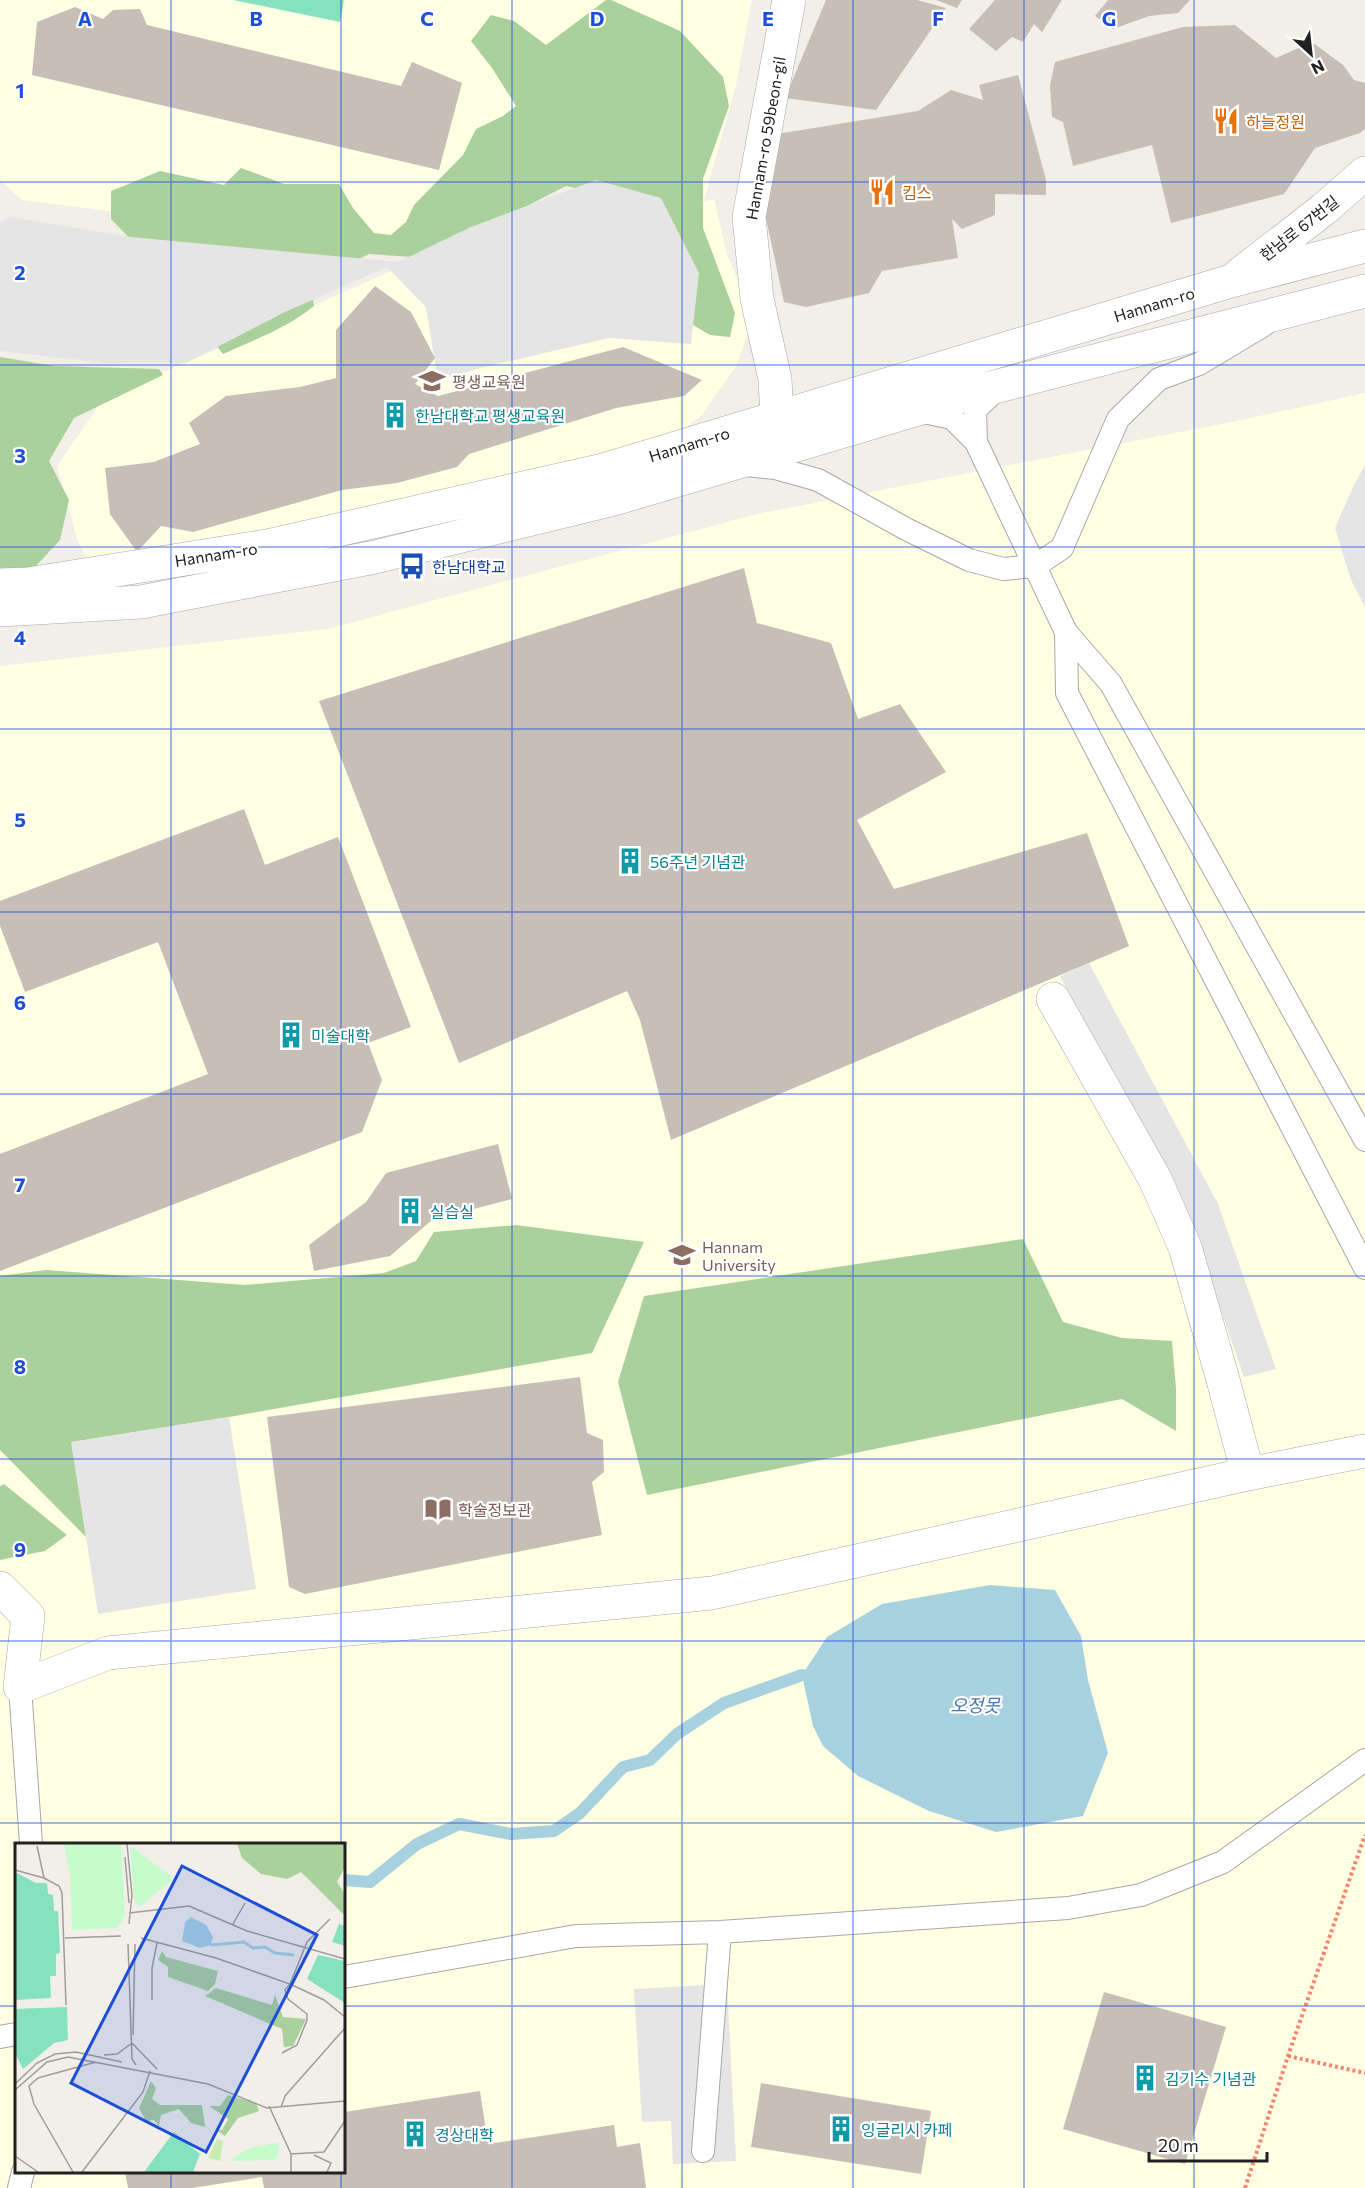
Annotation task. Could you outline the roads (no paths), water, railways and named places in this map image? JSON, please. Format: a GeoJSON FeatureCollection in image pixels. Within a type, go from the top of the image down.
{"type":"FeatureCollection","features":[{"type":"Feature","properties":{"kind":"street","name":"Hannam-ro 59beon-gil"},"geometry":{"type":"LineString","coordinates":[[777,418],[775,379],[757,299],[749,217],[789,0]]}},
{"type":"Feature","properties":{"kind":"street","name":"한남로 67번길"},"geometry":{"type":"LineString","coordinates":[[1231,281],[1324,209],[1365,173]]}},
{"type":"Feature","properties":{"kind":"street","name":"Hannam-ro"},"geometry":{"type":"LineString","coordinates":[[0,585],[28,584],[267,546],[603,470],[1231,281],[1365,246]]}},
{"type":"Feature","properties":{"kind":"street","name":"Hannam-ro"},"geometry":{"type":"LineString","coordinates":[[0,610],[141,602],[375,557],[614,499],[1000,386],[1365,291]]}},
{"type":"Feature","properties":{"kind":"street"},"geometry":{"type":"LineString","coordinates":[[1053,999],[1155,1179],[1185,1247],[1248,1474]]}},
{"type":"Feature","properties":{"kind":"street"},"geometry":{"type":"LineString","coordinates":[[10,1687],[108,1653],[712,1593],[1248,1474],[1365,1451]]}},
{"type":"Feature","properties":{"kind":"street"},"geometry":{"type":"LineString","coordinates":[[0,1588],[28,1616],[10,1687]]}},
{"type":"Feature","properties":{"kind":"lane"},"geometry":{"type":"LineString","coordinates":[[733,464],[775,468],[818,480],[906,529],[969,560],[1003,569],[1035,566],[1062,548],[1118,419],[1159,379],[1199,364],[1287,311]]}},
{"type":"Feature","properties":{"kind":"lane"},"geometry":{"type":"LineString","coordinates":[[976,442],[975,410],[1000,386]]}},
{"type":"Feature","properties":{"kind":"lane"},"geometry":{"type":"LineString","coordinates":[[916,410],[952,417],[976,442],[1066,632],[1111,684],[1365,1140]]}},
{"type":"Feature","properties":{"kind":"lane"},"geometry":{"type":"LineString","coordinates":[[1066,632],[1067,693],[1365,1268]]}},
{"type":"Feature","properties":{"kind":"lane"},"geometry":{"type":"LineString","coordinates":[[10,1687],[31,1843]]}},
{"type":"Feature","properties":{"kind":"lane"},"geometry":{"type":"LineString","coordinates":[[345,1977],[576,1936],[720,1932],[1068,1908],[1141,1895],[1223,1862],[1365,1760]]}},
{"type":"Feature","properties":{"kind":"lane"},"geometry":{"type":"LineString","coordinates":[[703,2151],[720,1932]]}},
{"type":"Feature","properties":{"kind":"lane"},"geometry":{"type":"LineString","coordinates":[[0,2037],[15,2034]]}},
{"type":"Feature","properties":{"kind":"lane"},"geometry":{"type":"LineString","coordinates":[[19,2188],[23,2173]]}},
{"type":"Feature","properties":{"kind":"water","name":"오정못"},"geometry":{"type":"Polygon","coordinates":[[[990,1585],[1055,1590],[1081,1636],[1088,1680],[1108,1753],[1083,1816],[996,1832],[929,1811],[858,1776],[823,1746],[813,1726],[802,1675],[827,1637],[882,1604],[990,1585]]]}},
{"type":"Feature","properties":{"kind":"waterway"},"geometry":{"type":"LineString","coordinates":[[345,1880],[370,1882],[417,1844],[459,1824],[511,1834],[554,1831],[580,1813],[623,1767],[650,1760],[677,1734],[724,1703],[802,1675]]}},
{"type":"Feature","properties":{"kind":"place","name":"하늘정원"},"geometry":{"type":"Point","coordinates":[1226,121]}},
{"type":"Feature","properties":{"kind":"place","name":"킴스"},"geometry":{"type":"Point","coordinates":[882,192]}},
{"type":"Feature","properties":{"kind":"place","name":"평생교육원"},"geometry":{"type":"Point","coordinates":[432,381]}},
{"type":"Feature","properties":{"kind":"place","name":"한남대학교 평생교육원"},"geometry":{"type":"Point","coordinates":[395,415]}},
{"type":"Feature","properties":{"kind":"place","name":"한남대학교"},"geometry":{"type":"Point","coordinates":[412,566]}},
{"type":"Feature","properties":{"kind":"place","name":"56주년 기념관"},"geometry":{"type":"Point","coordinates":[630,861]}},
{"type":"Feature","properties":{"kind":"place","name":"미술대학"},"geometry":{"type":"Point","coordinates":[291,1035]}},
{"type":"Feature","properties":{"kind":"place","name":"실습실"},"geometry":{"type":"Point","coordinates":[410,1211]}},
{"type":"Feature","properties":{"kind":"place","name":"Hannam University"},"geometry":{"type":"Point","coordinates":[682,1255]}},
{"type":"Feature","properties":{"kind":"place","name":"학술정보관"},"geometry":{"type":"Point","coordinates":[438,1509]}},
{"type":"Feature","properties":{"kind":"place","name":"김기수 기념관"},"geometry":{"type":"Point","coordinates":[1145,2078]}},
{"type":"Feature","properties":{"kind":"place","name":"잉글리시 카페"},"geometry":{"type":"Point","coordinates":[841,2129]}},
{"type":"Feature","properties":{"kind":"place","name":"경상대학"},"geometry":{"type":"Point","coordinates":[415,2134]}}]}
